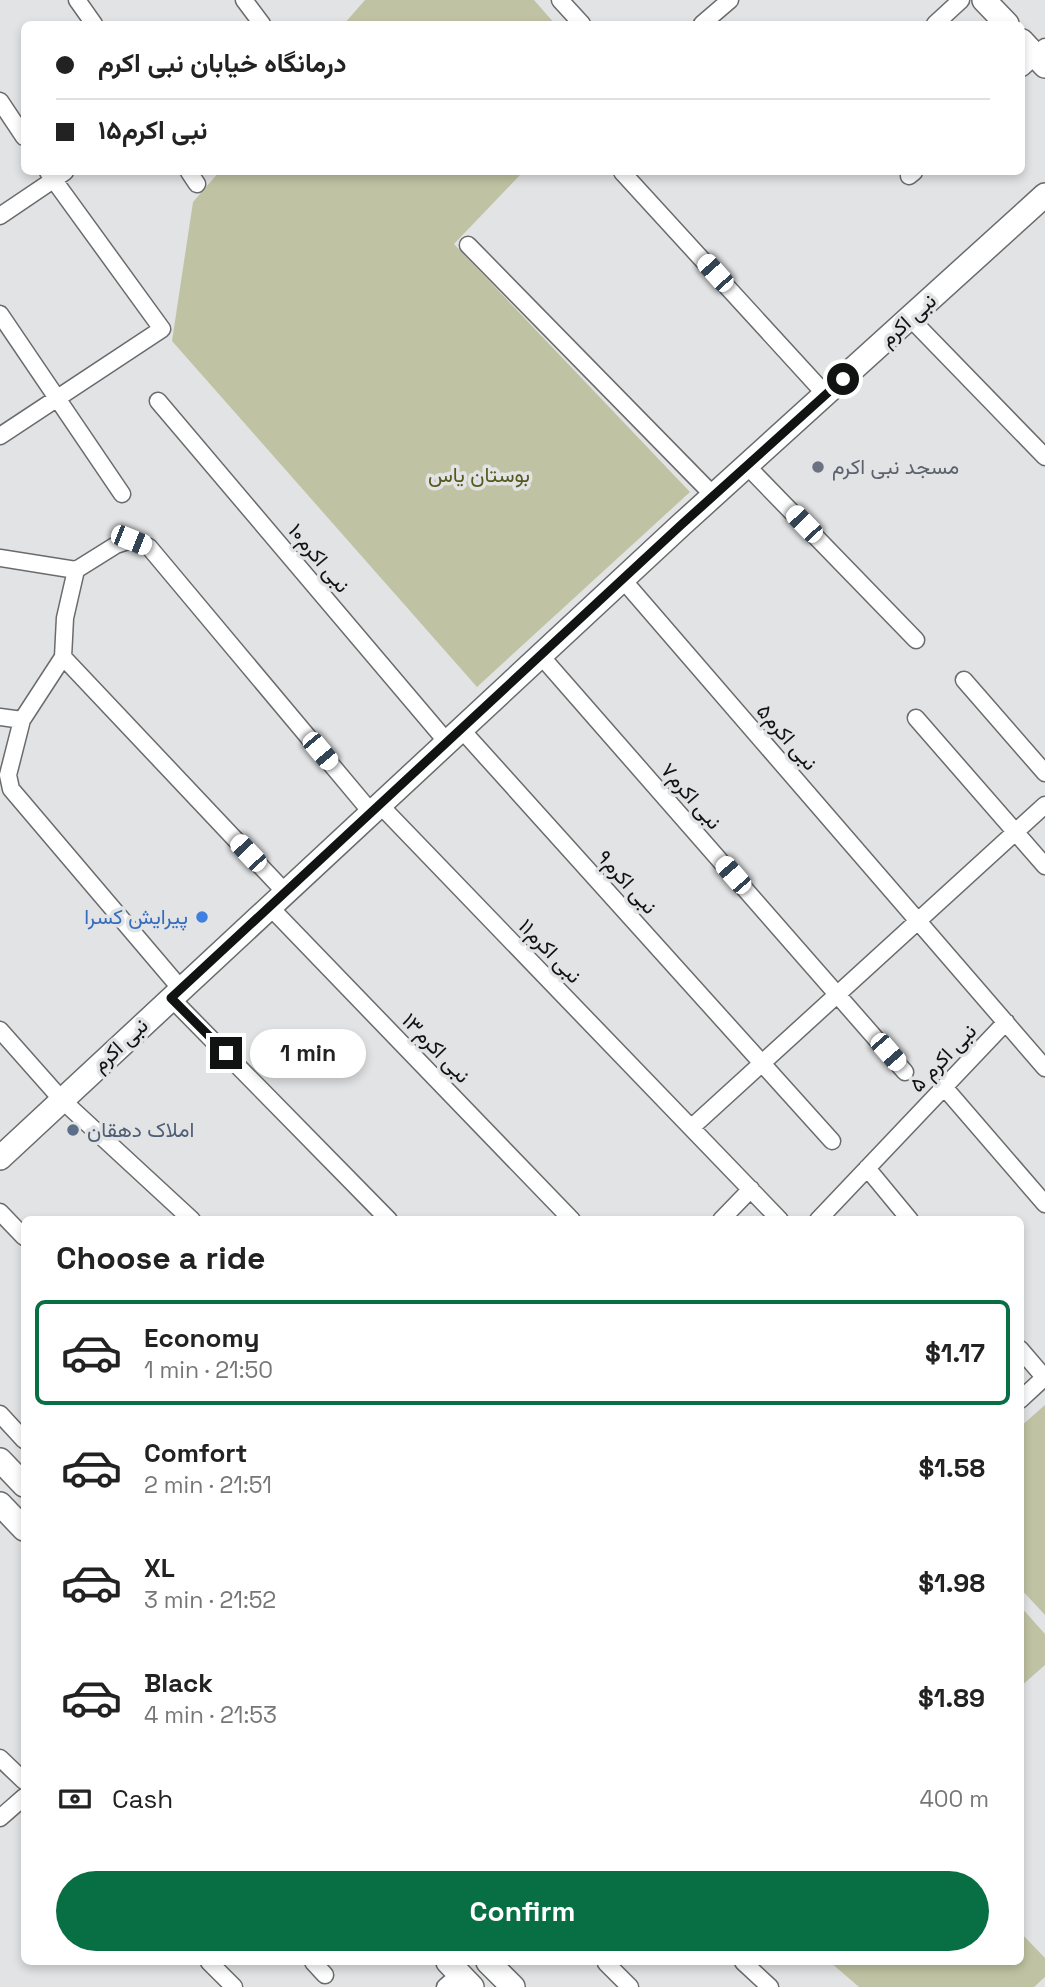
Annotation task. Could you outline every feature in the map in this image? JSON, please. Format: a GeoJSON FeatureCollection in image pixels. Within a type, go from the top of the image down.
{"type":"FeatureCollection","features":[{"type":"Feature","properties":{"kind":"street"},"geometry":{"type":"LineString","coordinates":[[78,0],[92,21]]}},
{"type":"Feature","properties":{"kind":"street"},"geometry":{"type":"LineString","coordinates":[[244,0],[260,21]]}},
{"type":"Feature","properties":{"kind":"street"},"geometry":{"type":"LineString","coordinates":[[560,0],[579,21]]}},
{"type":"Feature","properties":{"kind":"street"},"geometry":{"type":"LineString","coordinates":[[706,21],[730,0]]}},
{"type":"Feature","properties":{"kind":"street"},"geometry":{"type":"LineString","coordinates":[[938,21],[961,0]]}},
{"type":"Feature","properties":{"kind":"street"},"geometry":{"type":"LineString","coordinates":[[984,0],[1004,21]]}},
{"type":"Feature","properties":{"kind":"street"},"geometry":{"type":"LineString","coordinates":[[0,101],[21,132]]}},
{"type":"Feature","properties":{"kind":"street"},"geometry":{"type":"LineString","coordinates":[[0,216],[54,175]]}},
{"type":"Feature","properties":{"kind":"street"},"geometry":{"type":"LineString","coordinates":[[0,436],[162,328],[56,175]]}},
{"type":"Feature","properties":{"kind":"street"},"geometry":{"type":"LineString","coordinates":[[625,175],[826,395]]}},
{"type":"Feature","properties":{"kind":"street","name":"نبی اکرم"},"geometry":{"type":"LineString","coordinates":[[0,1158],[681,525],[1045,195]]}},
{"type":"Feature","properties":{"kind":"street"},"geometry":{"type":"LineString","coordinates":[[468,245],[715,497]]}},
{"type":"Feature","properties":{"kind":"street"},"geometry":{"type":"LineString","coordinates":[[0,314],[122,494]]}},
{"type":"Feature","properties":{"kind":"street"},"geometry":{"type":"LineString","coordinates":[[910,318],[1045,457]]}},
{"type":"Feature","properties":{"kind":"street","name":"نبی اکرم۱۰"},"geometry":{"type":"LineString","coordinates":[[158,401],[454,736]]}},
{"type":"Feature","properties":{"kind":"street"},"geometry":{"type":"LineString","coordinates":[[748,467],[916,640]]}},
{"type":"Feature","properties":{"kind":"street","name":"نبی اکرم۱۱"},"geometry":{"type":"LineString","coordinates":[[76,570],[116,545],[131,540],[149,547],[375,808],[692,1127],[776,1216]]}},
{"type":"Feature","properties":{"kind":"street"},"geometry":{"type":"LineString","coordinates":[[0,558],[76,570],[65,618],[63,657],[22,720],[8,775],[11,789],[176,993],[385,1216]]}},
{"type":"Feature","properties":{"kind":"street","name":"نبی اکرم۵"},"geometry":{"type":"LineString","coordinates":[[624,580],[919,920]]}},
{"type":"Feature","properties":{"kind":"street","name":"نبی اکرم۷"},"geometry":{"type":"LineString","coordinates":[[541,656],[905,1072]]}},
{"type":"Feature","properties":{"kind":"street","name":"نبی اکرم۱۳"},"geometry":{"type":"LineString","coordinates":[[63,657],[277,899],[568,1216]]}},
{"type":"Feature","properties":{"kind":"street"},"geometry":{"type":"LineString","coordinates":[[964,680],[1045,773]]}},
{"type":"Feature","properties":{"kind":"street"},"geometry":{"type":"LineString","coordinates":[[0,717],[22,720]]}},
{"type":"Feature","properties":{"kind":"street"},"geometry":{"type":"LineString","coordinates":[[916,718],[1045,866]]}},
{"type":"Feature","properties":{"kind":"street","name":"نبی اکرم۹"},"geometry":{"type":"LineString","coordinates":[[454,736],[832,1141]]}},
{"type":"Feature","properties":{"kind":"street"},"geometry":{"type":"LineString","coordinates":[[692,1127],[1045,805]]}},
{"type":"Feature","properties":{"kind":"street","name":"نبی اکرم ۵"},"geometry":{"type":"LineString","coordinates":[[822,1216],[1006,1022],[919,920]]}},
{"type":"Feature","properties":{"kind":"street"},"geometry":{"type":"LineString","coordinates":[[1006,1022],[1045,1068]]}},
{"type":"Feature","properties":{"kind":"street"},"geometry":{"type":"LineString","coordinates":[[0,1030],[62,1100],[188,1216]]}},
{"type":"Feature","properties":{"kind":"street"},"geometry":{"type":"LineString","coordinates":[[944,1087],[1045,1204]]}},
{"type":"Feature","properties":{"kind":"street"},"geometry":{"type":"LineString","coordinates":[[866,1168],[907,1216]]}},
{"type":"Feature","properties":{"kind":"street"},"geometry":{"type":"LineString","coordinates":[[725,1216],[751,1189]]}},
{"type":"Feature","properties":{"kind":"street"},"geometry":{"type":"LineString","coordinates":[[0,1212],[21,1234]]}},
{"type":"Feature","properties":{"kind":"street"},"geometry":{"type":"LineString","coordinates":[[1024,1353],[1045,1377],[1024,1396]]}},
{"type":"Feature","properties":{"kind":"street"},"geometry":{"type":"LineString","coordinates":[[0,1414],[21,1437]]}},
{"type":"Feature","properties":{"kind":"street"},"geometry":{"type":"LineString","coordinates":[[0,1461],[21,1482]]}},
{"type":"Feature","properties":{"kind":"street"},"geometry":{"type":"LineString","coordinates":[[0,1504],[21,1527]]}},
{"type":"Feature","properties":{"kind":"street"},"geometry":{"type":"LineString","coordinates":[[0,1758],[21,1778]]}},
{"type":"Feature","properties":{"kind":"street"},"geometry":{"type":"LineString","coordinates":[[0,1818],[21,1800]]}},
{"type":"Feature","properties":{"kind":"street"},"geometry":{"type":"LineString","coordinates":[[219,1965],[234,1987]]}},
{"type":"Feature","properties":{"kind":"street"},"geometry":{"type":"LineString","coordinates":[[316,1965],[325,1975]]}},
{"type":"Feature","properties":{"kind":"street"},"geometry":{"type":"LineString","coordinates":[[495,1965],[513,1987]]}},
{"type":"Feature","properties":{"kind":"street"},"geometry":{"type":"LineString","coordinates":[[607,1965],[630,1987]]}},
{"type":"Feature","properties":{"kind":"street"},"geometry":{"type":"LineString","coordinates":[[746,1965],[771,1987]]}},
{"type":"Feature","properties":{"kind":"green space"},"geometry":{"type":"Polygon","coordinates":[[[365,0],[534,0],[552,21],[347,21],[365,0]]]}},
{"type":"Feature","properties":{"kind":"green space","name":"بوستان یاس"},"geometry":{"type":"Polygon","coordinates":[[[216,175],[520,175],[454,244],[690,492],[477,687],[172,341],[193,202],[216,175]]]}},
{"type":"Feature","properties":{"kind":"green space"},"geometry":{"type":"Polygon","coordinates":[[[1045,1405],[1045,1615],[1024,1592],[1024,1423],[1045,1405]]]}},
{"type":"Feature","properties":{"kind":"green space"},"geometry":{"type":"Polygon","coordinates":[[[1024,1610],[1045,1634],[1045,1665],[1024,1683],[1024,1610]]]}},
{"type":"Feature","properties":{"kind":"green space"},"geometry":{"type":"Polygon","coordinates":[[[1024,1936],[1045,1958],[1045,1977],[1034,1987],[859,1987],[833,1965],[1024,1965],[1024,1936]]]}},
{"type":"Feature","properties":{"kind":"place","name":"مسجد نبی اکرم"},"geometry":{"type":"Point","coordinates":[818,467]}},
{"type":"Feature","properties":{"kind":"place","name":"پیرایش کسرا"},"geometry":{"type":"Point","coordinates":[202,917]}},
{"type":"Feature","properties":{"kind":"place","name":"املاک دهقان"},"geometry":{"type":"Point","coordinates":[73,1130]}},
{"type":"Feature","properties":{"kind":"route"},"geometry":{"type":"LineString","coordinates":[[226,1053],[171,998],[681,525],[732,482],[843,379]]}}]}
